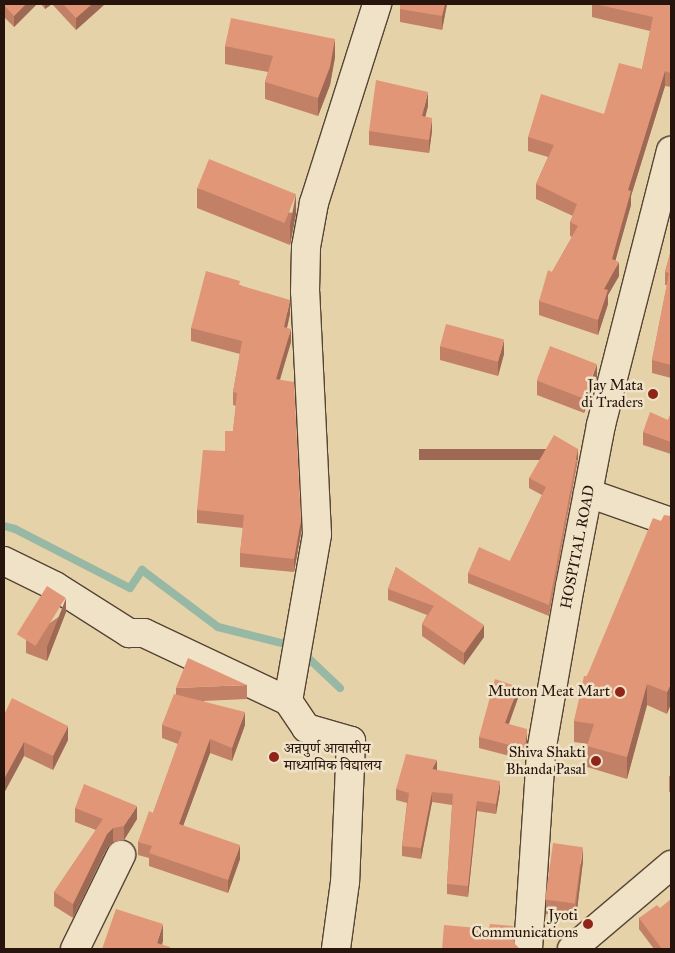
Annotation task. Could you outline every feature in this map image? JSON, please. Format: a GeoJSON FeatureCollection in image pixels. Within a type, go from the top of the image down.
{"type":"FeatureCollection","features":[{"type":"Feature","properties":{"kind":"street"},"geometry":{"type":"LineString","coordinates":[[288,701],[317,534],[305,301],[306,247],[314,203],[376,4]]}},
{"type":"Feature","properties":{"kind":"street","name":"HOSPITAL ROAD"},"geometry":{"type":"LineString","coordinates":[[528,949],[541,752],[601,425],[671,151]]}},
{"type":"Feature","properties":{"kind":"street"},"geometry":{"type":"LineString","coordinates":[[588,493],[671,522]]}},
{"type":"Feature","properties":{"kind":"street"},"geometry":{"type":"LineString","coordinates":[[4,560],[55,586],[129,633],[144,633],[288,701],[306,728],[351,741],[345,882],[336,949]]}},
{"type":"Feature","properties":{"kind":"street"},"geometry":{"type":"LineString","coordinates":[[75,949],[121,854]]}},
{"type":"Feature","properties":{"kind":"street"},"geometry":{"type":"LineString","coordinates":[[572,949],[671,865]]}},
{"type":"Feature","properties":{"kind":"building"},"geometry":{"type":"Polygon","coordinates":[[[4,4],[26,4],[14,16],[4,4]]]}},
{"type":"Feature","properties":{"kind":"building"},"geometry":{"type":"Polygon","coordinates":[[[63,4],[92,4],[76,18],[63,4]]]}},
{"type":"Feature","properties":{"kind":"building"},"geometry":{"type":"Polygon","coordinates":[[[400,4],[445,4],[442,16],[400,9],[400,4]]]}},
{"type":"Feature","properties":{"kind":"building"},"geometry":{"type":"Polygon","coordinates":[[[595,4],[671,4],[671,73],[665,71],[628,190],[631,191],[612,259],[619,262],[604,289],[608,290],[598,320],[539,301],[548,270],[552,272],[578,226],[570,222],[577,204],[536,184],[554,145],[528,137],[541,94],[604,114],[619,63],[642,69],[653,17],[595,4]]]}},
{"type":"Feature","properties":{"kind":"building"},"geometry":{"type":"Polygon","coordinates":[[[231,18],[335,39],[330,67],[318,98],[265,82],[273,56],[225,46],[231,18]]]}},
{"type":"Feature","properties":{"kind":"building"},"geometry":{"type":"Polygon","coordinates":[[[376,80],[428,92],[422,116],[432,118],[429,140],[369,131],[376,80]]]}},
{"type":"Feature","properties":{"kind":"building"},"geometry":{"type":"Polygon","coordinates":[[[209,159],[296,194],[285,223],[197,188],[209,159]]]}},
{"type":"Feature","properties":{"kind":"building"},"geometry":{"type":"Polygon","coordinates":[[[671,250],[671,365],[652,360],[669,273],[665,272],[671,250]]]}},
{"type":"Feature","properties":{"kind":"building"},"geometry":{"type":"Polygon","coordinates":[[[206,271],[240,281],[239,285],[290,300],[284,327],[291,329],[276,379],[294,382],[301,520],[294,559],[240,553],[244,515],[197,510],[203,450],[225,451],[225,431],[233,431],[237,393],[233,392],[242,341],[191,328],[206,271]]]}},
{"type":"Feature","properties":{"kind":"building"},"geometry":{"type":"Polygon","coordinates":[[[446,324],[504,340],[498,362],[440,346],[446,324]]]}},
{"type":"Feature","properties":{"kind":"building"},"geometry":{"type":"Polygon","coordinates":[[[550,346],[597,364],[583,398],[537,381],[550,346]]]}},
{"type":"Feature","properties":{"kind":"building"},"geometry":{"type":"Polygon","coordinates":[[[650,412],[668,420],[671,413],[671,442],[643,432],[650,412]]]}},
{"type":"Feature","properties":{"kind":"building"},"geometry":{"type":"Polygon","coordinates":[[[554,435],[578,449],[549,605],[468,573],[479,547],[510,561],[546,487],[529,478],[554,435]]]}},
{"type":"Feature","properties":{"kind":"building"},"geometry":{"type":"Polygon","coordinates":[[[664,515],[671,516],[671,683],[667,692],[647,684],[627,757],[587,746],[594,724],[574,721],[584,676],[587,676],[653,518],[661,521],[664,515]]]}},
{"type":"Feature","properties":{"kind":"building"},"geometry":{"type":"Polygon","coordinates":[[[396,567],[484,625],[464,653],[422,624],[434,606],[388,589],[396,567]]]}},
{"type":"Feature","properties":{"kind":"building"},"geometry":{"type":"Polygon","coordinates":[[[47,586],[66,598],[35,646],[17,634],[47,586]]]}},
{"type":"Feature","properties":{"kind":"building"},"geometry":{"type":"Polygon","coordinates":[[[188,658],[247,685],[176,688],[188,658]]]}},
{"type":"Feature","properties":{"kind":"building"},"geometry":{"type":"Polygon","coordinates":[[[495,679],[518,687],[505,723],[527,729],[525,749],[479,737],[495,679]]]}},
{"type":"Feature","properties":{"kind":"building"},"geometry":{"type":"Polygon","coordinates":[[[174,694],[245,712],[232,748],[210,739],[179,824],[240,845],[228,880],[149,853],[152,846],[138,842],[149,811],[153,813],[182,732],[162,725],[174,694]]]}},
{"type":"Feature","properties":{"kind":"building"},"geometry":{"type":"Polygon","coordinates":[[[12,698],[68,726],[53,756],[24,742],[4,779],[4,715],[12,698]]]}},
{"type":"Feature","properties":{"kind":"building"},"geometry":{"type":"Polygon","coordinates":[[[406,754],[437,760],[432,769],[500,781],[496,804],[477,801],[468,886],[447,884],[453,794],[432,792],[421,848],[402,846],[409,793],[396,789],[406,754]]]}},
{"type":"Feature","properties":{"kind":"building"},"geometry":{"type":"Polygon","coordinates":[[[84,784],[137,806],[124,826],[113,828],[107,834],[73,904],[54,892],[103,819],[75,808],[84,784]]]}},
{"type":"Feature","properties":{"kind":"building"},"geometry":{"type":"Polygon","coordinates":[[[553,843],[583,847],[575,904],[545,899],[553,843]]]}},
{"type":"Feature","properties":{"kind":"building"},"geometry":{"type":"Polygon","coordinates":[[[671,899],[671,949],[662,949],[639,918],[657,905],[660,908],[671,899]]]}},
{"type":"Feature","properties":{"kind":"building"},"geometry":{"type":"Polygon","coordinates":[[[116,909],[163,924],[157,943],[170,947],[170,949],[102,949],[116,909]]]}},
{"type":"Feature","properties":{"kind":"building"},"geometry":{"type":"Polygon","coordinates":[[[490,924],[513,926],[514,943],[520,949],[442,949],[444,925],[489,929],[490,924]]]}},
{"type":"Feature","properties":{"kind":"waterway"},"geometry":{"type":"LineString","coordinates":[[4,526],[15,529],[130,588],[142,570],[218,627],[293,646]]}},
{"type":"Feature","properties":{"kind":"waterway"},"geometry":{"type":"LineString","coordinates":[[303,653],[340,688]]}},
{"type":"Feature","properties":{"kind":"place","name":"Jay Mata di Traders"},"geometry":{"type":"Point","coordinates":[653,394]}},
{"type":"Feature","properties":{"kind":"place","name":"Mutton Meat Mart"},"geometry":{"type":"Point","coordinates":[620,692]}},
{"type":"Feature","properties":{"kind":"place","name":"अन्नपुर्ण आवासीय माध्यामिक विद्यालय"},"geometry":{"type":"Point","coordinates":[274,757]}},
{"type":"Feature","properties":{"kind":"place","name":"Shiva Shakti Bhanda Pasal"},"geometry":{"type":"Point","coordinates":[596,761]}},
{"type":"Feature","properties":{"kind":"place","name":"Jyoti Communications"},"geometry":{"type":"Point","coordinates":[588,924]}}]}
